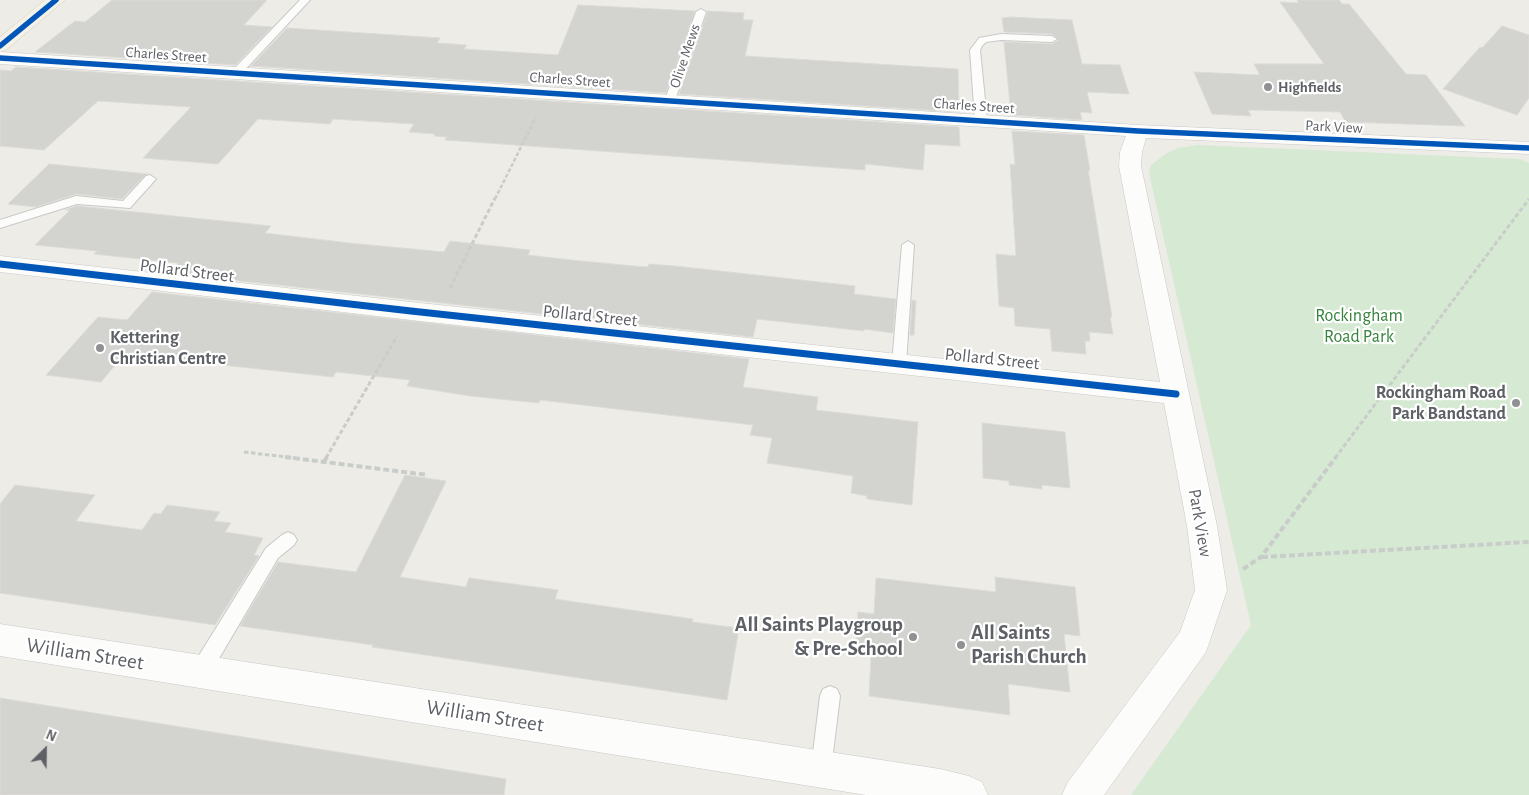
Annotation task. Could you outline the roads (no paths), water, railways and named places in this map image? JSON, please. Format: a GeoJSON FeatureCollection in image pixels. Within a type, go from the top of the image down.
{"type":"FeatureCollection","features":[{"type":"Feature","properties":{"kind":"main road"},"geometry":{"type":"LineString","coordinates":[[0,46],[56,0]]}},
{"type":"Feature","properties":{"kind":"street","name":"Charles Street"},"geometry":{"type":"LineString","coordinates":[[0,58],[1138,131]]}},
{"type":"Feature","properties":{"kind":"street","name":"Park View"},"geometry":{"type":"LineString","coordinates":[[1081,795],[1194,641],[1211,590],[1202,526],[1130,166],[1131,152],[1138,131],[1482,148],[1529,148]]}},
{"type":"Feature","properties":{"kind":"street","name":"Pollard Street"},"geometry":{"type":"LineString","coordinates":[[0,264],[436,314],[1176,394]]}},
{"type":"Feature","properties":{"kind":"street","name":"William Street"},"geometry":{"type":"LineString","coordinates":[[0,640],[822,769],[940,788],[969,795]]}},
{"type":"Feature","properties":{"kind":"lane"},"geometry":{"type":"LineString","coordinates":[[236,73],[305,0]]}},
{"type":"Feature","properties":{"kind":"lane","name":"Olive Mews"},"geometry":{"type":"LineString","coordinates":[[670,100],[701,12]]}},
{"type":"Feature","properties":{"kind":"lane"},"geometry":{"type":"LineString","coordinates":[[981,120],[975,50],[978,44],[983,40],[1002,37],[1052,39]]}},
{"type":"Feature","properties":{"kind":"lane"},"geometry":{"type":"LineString","coordinates":[[0,224],[76,200],[126,205],[150,179]]}},
{"type":"Feature","properties":{"kind":"lane"},"geometry":{"type":"LineString","coordinates":[[899,364],[908,245]]}},
{"type":"Feature","properties":{"kind":"lane"},"geometry":{"type":"LineString","coordinates":[[200,672],[272,553],[288,540]]}},
{"type":"Feature","properties":{"kind":"lane"},"geometry":{"type":"LineString","coordinates":[[822,769],[830,696]]}},
{"type":"Feature","properties":{"kind":"place","name":"Highfields"},"geometry":{"type":"Point","coordinates":[1268,87]}},
{"type":"Feature","properties":{"kind":"place","name":"Kettering Christian Centre"},"geometry":{"type":"Point","coordinates":[100,348]}},
{"type":"Feature","properties":{"kind":"place","name":"Rockingham Road Park Bandstand"},"geometry":{"type":"Point","coordinates":[1516,403]}},
{"type":"Feature","properties":{"kind":"place","name":"All Saints Playgroup & Pre-School"},"geometry":{"type":"Point","coordinates":[913,637]}},
{"type":"Feature","properties":{"kind":"place","name":"All Saints Parish Church"},"geometry":{"type":"Point","coordinates":[961,645]}},
{"type":"Feature","properties":{"kind":"park label","name":"Rockingham Road Park"},"geometry":{"type":"Point","coordinates":[1359,326]}}]}
